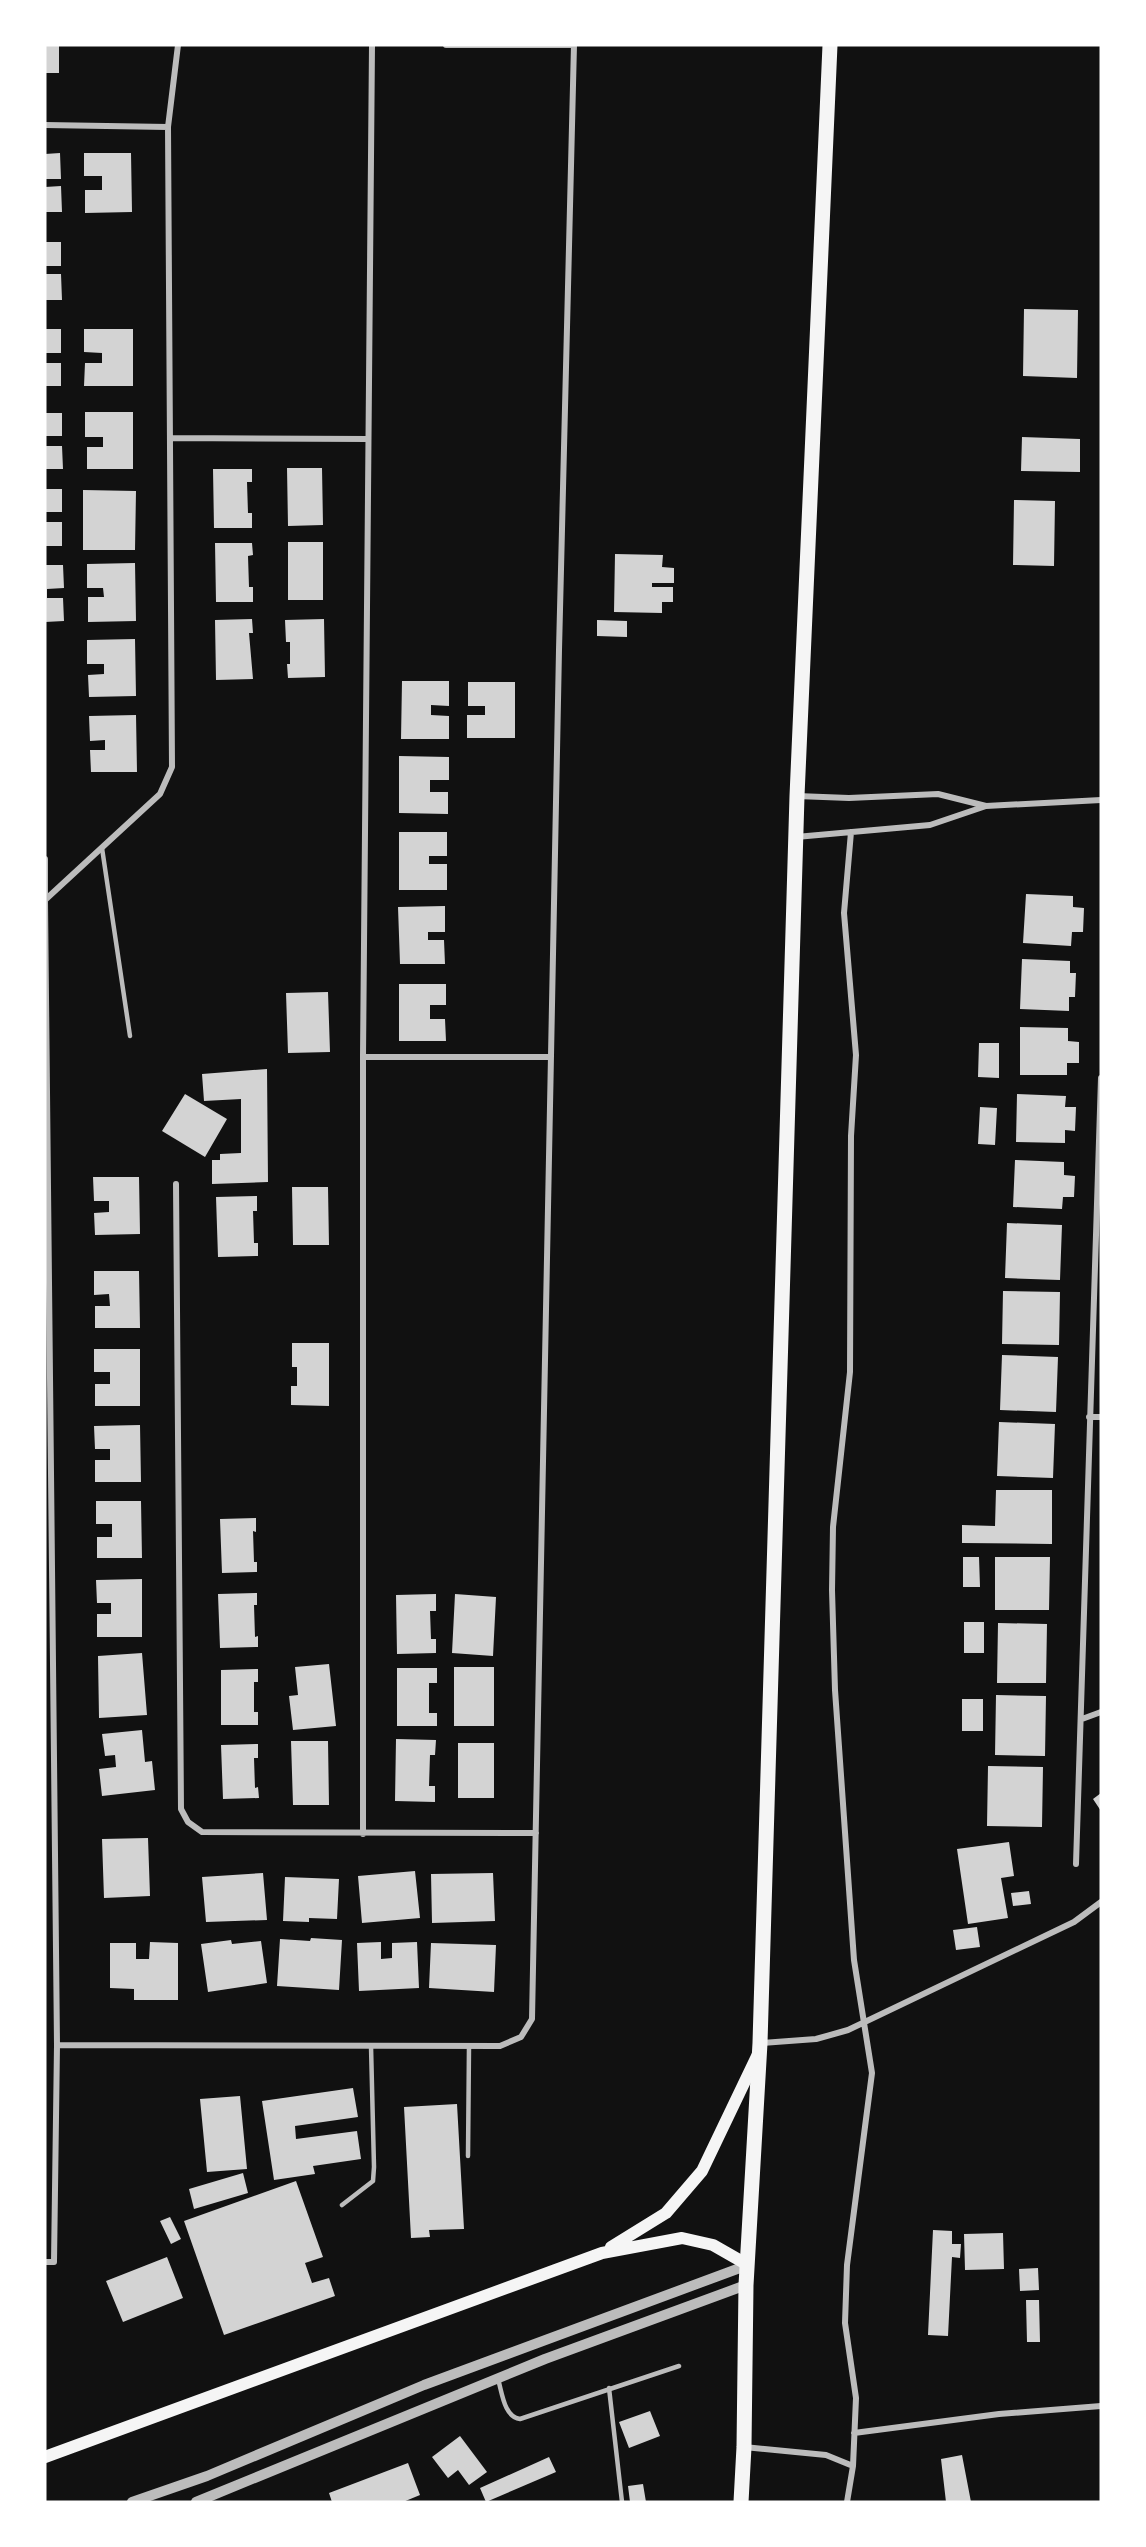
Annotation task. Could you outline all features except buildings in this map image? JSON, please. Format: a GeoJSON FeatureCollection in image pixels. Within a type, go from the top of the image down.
{"type":"FeatureCollection","features":[{"type":"Feature","properties":{"kind":"main road"},"geometry":{"type":"LineString","coordinates":[[741,2502],[746,2284],[760,2046],[797,796],[830,45]]}},
{"type":"Feature","properties":{"kind":"main road"},"geometry":{"type":"LineString","coordinates":[[602,2253],[666,2213],[702,2171],[760,2046]]}},
{"type":"Feature","properties":{"kind":"main road"},"geometry":{"type":"LineString","coordinates":[[45,2457],[602,2253],[682,2238],[713,2245],[748,2265]]}},
{"type":"Feature","properties":{"kind":"street"},"geometry":{"type":"LineString","coordinates":[[45,899],[160,794],[172,766],[168,127],[178,45]]}},
{"type":"Feature","properties":{"kind":"street"},"geometry":{"type":"LineString","coordinates":[[363,1834],[363,1057],[372,45]]}},
{"type":"Feature","properties":{"kind":"street"},"geometry":{"type":"LineString","coordinates":[[57,2045],[500,2046],[521,2037],[532,2019],[574,45],[446,45]]}},
{"type":"Feature","properties":{"kind":"street"},"geometry":{"type":"LineString","coordinates":[[45,125],[168,127]]}},
{"type":"Feature","properties":{"kind":"street"},"geometry":{"type":"LineString","coordinates":[[170,438],[368,439]]}},
{"type":"Feature","properties":{"kind":"street"},"geometry":{"type":"LineString","coordinates":[[797,796],[849,798],[938,794],[986,806]]}},
{"type":"Feature","properties":{"kind":"street"},"geometry":{"type":"LineString","coordinates":[[796,837],[930,825],[986,806],[1101,800]]}},
{"type":"Feature","properties":{"kind":"street"},"geometry":{"type":"LineString","coordinates":[[847,2502],[853,2466],[856,2398],[845,2324],[847,2265],[872,2073],[854,1960],[835,1690],[832,1590],[833,1527],[850,1372],[851,1136],[856,1055],[844,913],[851,832]]}},
{"type":"Feature","properties":{"kind":"street"},"geometry":{"type":"LineString","coordinates":[[45,859],[47,1263],[57,2045],[54,2262],[45,2262]]}},
{"type":"Feature","properties":{"kind":"street"},"geometry":{"type":"LineString","coordinates":[[363,1057],[551,1057]]}},
{"type":"Feature","properties":{"kind":"street"},"geometry":{"type":"LineString","coordinates":[[1076,1864],[1101,1078]]}},
{"type":"Feature","properties":{"kind":"street"},"geometry":{"type":"LineString","coordinates":[[176,1184],[181,1809],[188,1822],[202,1832],[536,1833]]}},
{"type":"Feature","properties":{"kind":"street"},"geometry":{"type":"LineString","coordinates":[[1089,1417],[1101,1418]]}},
{"type":"Feature","properties":{"kind":"street"},"geometry":{"type":"LineString","coordinates":[[1082,1719],[1101,1712]]}},
{"type":"Feature","properties":{"kind":"street"},"geometry":{"type":"LineString","coordinates":[[760,2046],[816,2039],[848,2030],[1074,1922],[1101,1902]]}},
{"type":"Feature","properties":{"kind":"street"},"geometry":{"type":"LineString","coordinates":[[132,2502],[207,2475],[424,2385],[748,2265]]}},
{"type":"Feature","properties":{"kind":"street"},"geometry":{"type":"LineString","coordinates":[[198,2502],[545,2359],[746,2284]]}},
{"type":"Feature","properties":{"kind":"street"},"geometry":{"type":"LineString","coordinates":[[854,2433],[999,2414],[1101,2406]]}},
{"type":"Feature","properties":{"kind":"street"},"geometry":{"type":"LineString","coordinates":[[744,2447],[826,2455],[853,2466]]}},
{"type":"Feature","properties":{"kind":"lane"},"geometry":{"type":"LineString","coordinates":[[102,849],[130,1036]]}},
{"type":"Feature","properties":{"kind":"lane"},"geometry":{"type":"LineString","coordinates":[[342,2205],[372,2181],[374,2167],[371,2046]]}},
{"type":"Feature","properties":{"kind":"lane"},"geometry":{"type":"LineString","coordinates":[[468,2156],[469,2046]]}},
{"type":"Feature","properties":{"kind":"lane"},"geometry":{"type":"LineString","coordinates":[[498,2379],[508,2414],[520,2419],[679,2366]]}},
{"type":"Feature","properties":{"kind":"lane"},"geometry":{"type":"LineString","coordinates":[[609,2388],[621,2502]]}}]}
